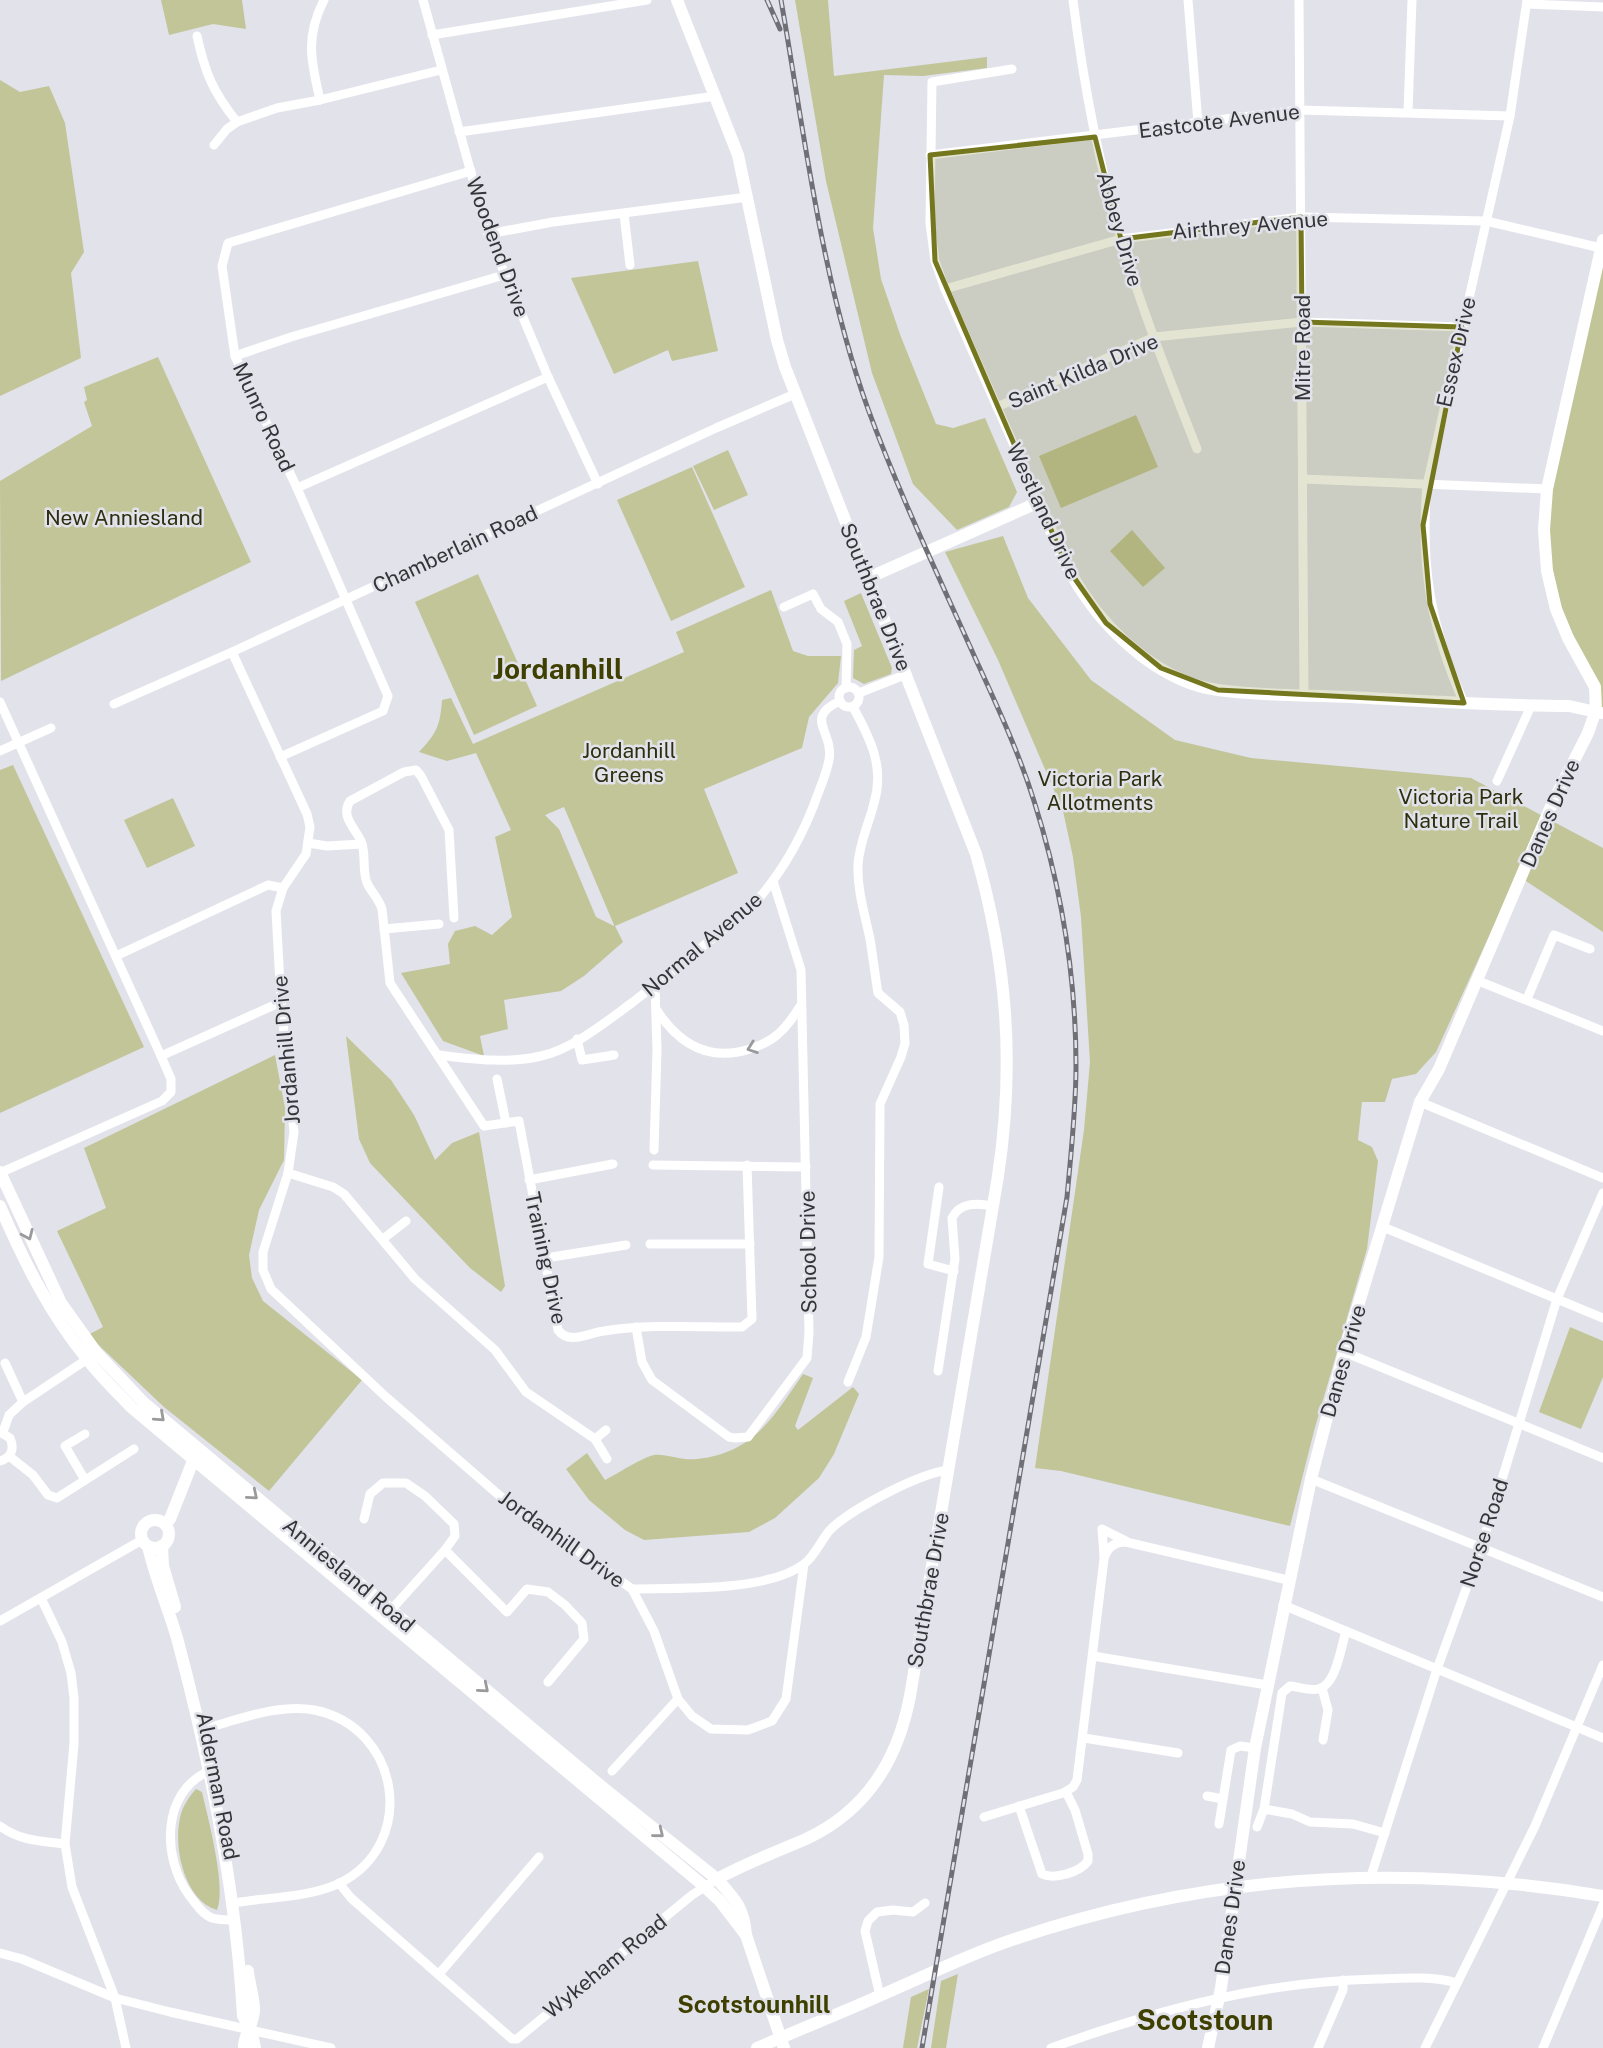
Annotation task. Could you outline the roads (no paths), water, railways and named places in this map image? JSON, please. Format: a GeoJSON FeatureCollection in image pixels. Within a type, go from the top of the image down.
{"type":"FeatureCollection","features":[{"type":"Feature","properties":{"kind":"street"},"geometry":{"type":"LineString","coordinates":[[320,100],[312,66],[310,40],[324,0]]}},
{"type":"Feature","properties":{"kind":"street","name":"Woodend Drive"},"geometry":{"type":"LineString","coordinates":[[423,0],[488,234],[548,377],[597,484]]}},
{"type":"Feature","properties":{"kind":"street"},"geometry":{"type":"LineString","coordinates":[[432,35],[648,0]]}},
{"type":"Feature","properties":{"kind":"street","name":"Southbrae Drive"},"geometry":{"type":"LineString","coordinates":[[677,0],[738,155],[777,340],[795,394],[969,834],[997,936],[1006,1017],[1007,1084],[1004,1132],[905,1721],[890,1760],[869,1790],[834,1823],[804,1839],[746,1863],[717,1880]]}},
{"type":"Feature","properties":{"kind":"street","name":"Abbey Drive"},"geometry":{"type":"LineString","coordinates":[[1073,0],[1095,137],[1121,239],[1154,337],[1197,449]]}},
{"type":"Feature","properties":{"kind":"street"},"geometry":{"type":"LineString","coordinates":[[1188,0],[1198,123]]}},
{"type":"Feature","properties":{"kind":"street","name":"Mitre Road"},"geometry":{"type":"LineString","coordinates":[[1299,0],[1304,695]]}},
{"type":"Feature","properties":{"kind":"street"},"geometry":{"type":"LineString","coordinates":[[1408,112],[1412,0]]}},
{"type":"Feature","properties":{"kind":"street"},"geometry":{"type":"LineString","coordinates":[[1527,2],[1603,7]]}},
{"type":"Feature","properties":{"kind":"street","name":"Essex Drive"},"geometry":{"type":"LineString","coordinates":[[1464,703],[1442,650],[1430,604],[1423,525],[1427,485],[1510,116],[1527,2]]}},
{"type":"Feature","properties":{"kind":"street"},"geometry":{"type":"LineString","coordinates":[[197,36],[203,64],[217,97],[237,122]]}},
{"type":"Feature","properties":{"kind":"street"},"geometry":{"type":"LineString","coordinates":[[214,145],[227,129],[237,122],[277,107],[320,100],[441,69]]}},
{"type":"Feature","properties":{"kind":"street","name":"Westland Drive"},"geometry":{"type":"LineString","coordinates":[[1012,69],[932,82],[930,223],[935,261],[1068,569],[1083,594],[1114,631],[1161,668],[1198,686],[1218,690],[1569,706],[1599,712]]}},
{"type":"Feature","properties":{"kind":"street"},"geometry":{"type":"LineString","coordinates":[[458,132],[716,96]]}},
{"type":"Feature","properties":{"kind":"street","name":"Eastcote Avenue"},"geometry":{"type":"LineString","coordinates":[[930,155],[1300,110],[1510,116]]}},
{"type":"Feature","properties":{"kind":"street","name":"Munro Road"},"geometry":{"type":"LineString","coordinates":[[280,757],[383,711],[388,696],[297,488],[235,356],[222,266],[228,243],[471,171]]}},
{"type":"Feature","properties":{"kind":"street"},"geometry":{"type":"LineString","coordinates":[[488,234],[543,223],[748,197]]}},
{"type":"Feature","properties":{"kind":"street"},"geometry":{"type":"LineString","coordinates":[[625,214],[630,265]]}},
{"type":"Feature","properties":{"kind":"street","name":"Airthrey Avenue"},"geometry":{"type":"LineString","coordinates":[[946,289],[1121,239],[1301,217],[1486,222],[1602,244]]}},
{"type":"Feature","properties":{"kind":"street"},"geometry":{"type":"LineString","coordinates":[[1599,712],[1595,687],[1568,638],[1556,609],[1547,571],[1544,530],[1547,489],[1602,244]]}},
{"type":"Feature","properties":{"kind":"street"},"geometry":{"type":"LineString","coordinates":[[235,356],[504,275]]}},
{"type":"Feature","properties":{"kind":"street","name":"Saint Kilda Drive"},"geometry":{"type":"LineString","coordinates":[[997,408],[1154,337],[1302,322],[1462,327]]}},
{"type":"Feature","properties":{"kind":"street"},"geometry":{"type":"LineString","coordinates":[[297,488],[548,377]]}},
{"type":"Feature","properties":{"kind":"street","name":"Chamberlain Road"},"geometry":{"type":"LineString","coordinates":[[114,704],[795,394]]}},
{"type":"Feature","properties":{"kind":"street"},"geometry":{"type":"LineString","coordinates":[[1303,479],[1547,489]]}},
{"type":"Feature","properties":{"kind":"street"},"geometry":{"type":"LineString","coordinates":[[868,578],[1039,502]]}},
{"type":"Feature","properties":{"kind":"street"},"geometry":{"type":"LineString","coordinates":[[784,607],[813,594],[821,609],[838,622],[847,644],[846,688]]}},
{"type":"Feature","properties":{"kind":"street"},"geometry":{"type":"LineString","coordinates":[[232,652],[307,814],[310,827],[308,843],[327,846],[362,844]]}},
{"type":"Feature","properties":{"kind":"street"},"geometry":{"type":"LineString","coordinates":[[859,693],[906,674]]}},
{"type":"Feature","properties":{"kind":"street"},"geometry":{"type":"LineString","coordinates":[[852,687],[859,693],[858,702],[853,707],[847,707],[840,701],[841,691],[846,688],[852,687]]}},
{"type":"Feature","properties":{"kind":"street","name":"Normal Avenue"},"geometry":{"type":"LineString","coordinates":[[439,1055],[501,1061],[541,1056],[577,1040],[655,985],[751,907],[787,862],[810,816],[829,762],[830,750],[821,725],[821,715],[826,707],[840,701]]}},
{"type":"Feature","properties":{"kind":"street"},"geometry":{"type":"LineString","coordinates":[[0,702],[171,1079],[171,1092],[162,1101],[0,1173]]}},
{"type":"Feature","properties":{"kind":"street"},"geometry":{"type":"LineString","coordinates":[[1497,781],[1531,706]]}},
{"type":"Feature","properties":{"kind":"street"},"geometry":{"type":"LineString","coordinates":[[849,1382],[866,1337],[879,1257],[880,1104],[898,1065],[905,1042],[900,1012],[878,993],[860,895],[858,867],[861,843],[875,801],[879,775],[875,752],[853,707]]}},
{"type":"Feature","properties":{"kind":"street","name":"Danes Drive"},"geometry":{"type":"LineString","coordinates":[[1208,2048],[1219,1997],[1255,1748],[1267,1685],[1311,1479],[1345,1352],[1420,1102],[1439,1069],[1552,804],[1599,712]]}},
{"type":"Feature","properties":{"kind":"street"},"geometry":{"type":"LineString","coordinates":[[0,751],[51,728]]}},
{"type":"Feature","properties":{"kind":"street"},"geometry":{"type":"LineString","coordinates":[[454,918],[449,830],[421,776],[416,771],[404,772],[347,804],[346,815],[362,844],[368,885],[379,898],[382,909],[390,983],[484,1126],[506,1123],[497,1079]]}},
{"type":"Feature","properties":{"kind":"street","name":"Jordanhill Drive"},"geometry":{"type":"LineString","coordinates":[[308,843],[306,854],[283,888],[276,911],[281,1002],[294,1132],[288,1173],[262,1252],[263,1270],[271,1289],[386,1397],[500,1496],[632,1589]]}},
{"type":"Feature","properties":{"kind":"street","name":"School Drive"},"geometry":{"type":"LineString","coordinates":[[636,1327],[642,1362],[652,1380],[729,1437],[748,1437],[807,1358],[809,1325],[801,970],[774,881]]}},
{"type":"Feature","properties":{"kind":"street"},"geometry":{"type":"LineString","coordinates":[[116,956],[268,885],[283,888]]}},
{"type":"Feature","properties":{"kind":"street"},"geometry":{"type":"LineString","coordinates":[[384,929],[439,924]]}},
{"type":"Feature","properties":{"kind":"street"},"geometry":{"type":"LineString","coordinates":[[1527,999],[1554,935],[1590,949]]}},
{"type":"Feature","properties":{"kind":"street"},"geometry":{"type":"LineString","coordinates":[[1476,980],[1603,1031]]}},
{"type":"Feature","properties":{"kind":"street"},"geometry":{"type":"LineString","coordinates":[[654,1150],[655,985]]}},
{"type":"Feature","properties":{"kind":"street"},"geometry":{"type":"LineString","coordinates":[[161,1056],[281,1002]]}},
{"type":"Feature","properties":{"kind":"street"},"geometry":{"type":"LineString","coordinates":[[656,1009],[680,1038],[697,1047],[721,1054],[744,1051],[776,1036],[802,1004]]}},
{"type":"Feature","properties":{"kind":"street"},"geometry":{"type":"LineString","coordinates":[[577,1040],[582,1060],[614,1055]]}},
{"type":"Feature","properties":{"kind":"street"},"geometry":{"type":"LineString","coordinates":[[1420,1102],[1603,1178]]}},
{"type":"Feature","properties":{"kind":"street","name":"Training Drive"},"geometry":{"type":"LineString","coordinates":[[506,1123],[519,1121],[558,1330],[569,1339],[601,1331],[636,1327],[742,1327],[747,1324],[752,1318],[747,1165]]}},
{"type":"Feature","properties":{"kind":"street"},"geometry":{"type":"LineString","coordinates":[[529,1180],[613,1164]]}},
{"type":"Feature","properties":{"kind":"street"},"geometry":{"type":"LineString","coordinates":[[653,1165],[806,1167]]}},
{"type":"Feature","properties":{"kind":"street","name":"Anniesland Road"},"geometry":{"type":"LineString","coordinates":[[0,1173],[61,1303],[92,1356]]}},
{"type":"Feature","properties":{"kind":"street"},"geometry":{"type":"LineString","coordinates":[[288,1173],[333,1187],[344,1194],[415,1279],[495,1350],[526,1392],[595,1439],[607,1459]]}},
{"type":"Feature","properties":{"kind":"street"},"geometry":{"type":"LineString","coordinates":[[939,1187],[928,1264],[954,1271]]}},
{"type":"Feature","properties":{"kind":"street","name":"Norse Road"},"geometry":{"type":"LineString","coordinates":[[1371,1876],[1437,1669],[1481,1548],[1556,1299],[1603,1193]]}},
{"type":"Feature","properties":{"kind":"street"},"geometry":{"type":"LineString","coordinates":[[939,1371],[954,1271],[952,1218],[955,1212],[968,1205],[993,1206]]}},
{"type":"Feature","properties":{"kind":"street","name":"Anniesland Road"},"geometry":{"type":"LineString","coordinates":[[0,1206],[30,1270],[57,1316],[132,1408],[197,1456],[391,1611],[452,1669],[601,1786],[730,1893],[745,1915],[746,1935],[782,2043]]}},
{"type":"Feature","properties":{"kind":"street"},"geometry":{"type":"LineString","coordinates":[[383,1239],[406,1221]]}},
{"type":"Feature","properties":{"kind":"street"},"geometry":{"type":"LineString","coordinates":[[1383,1227],[1603,1318]]}},
{"type":"Feature","properties":{"kind":"street"},"geometry":{"type":"LineString","coordinates":[[650,1244],[750,1244]]}},
{"type":"Feature","properties":{"kind":"street"},"geometry":{"type":"LineString","coordinates":[[546,1258],[626,1245]]}},
{"type":"Feature","properties":{"kind":"street"},"geometry":{"type":"LineString","coordinates":[[1345,1352],[1603,1458]]}},
{"type":"Feature","properties":{"kind":"street"},"geometry":{"type":"LineString","coordinates":[[0,1461],[9,1456],[13,1442],[1,1432],[9,1415],[23,1402],[92,1356]]}},
{"type":"Feature","properties":{"kind":"street"},"geometry":{"type":"LineString","coordinates":[[5,1363],[23,1402]]}},
{"type":"Feature","properties":{"kind":"street"},"geometry":{"type":"LineString","coordinates":[[595,1439],[606,1430]]}},
{"type":"Feature","properties":{"kind":"street"},"geometry":{"type":"LineString","coordinates":[[85,1434],[65,1446],[85,1480]]}},
{"type":"Feature","properties":{"kind":"street"},"geometry":{"type":"LineString","coordinates":[[9,1456],[33,1475],[48,1495],[57,1498],[134,1449]]}},
{"type":"Feature","properties":{"kind":"street","name":"Anniesland Road"},"geometry":{"type":"LineString","coordinates":[[197,1456],[452,1669],[705,1887],[720,1901],[746,1935]]}},
{"type":"Feature","properties":{"kind":"street","name":"Alderman Road"},"geometry":{"type":"LineString","coordinates":[[197,1456],[170,1519],[165,1524],[169,1536],[162,1546],[163,1566],[203,1729],[240,1902],[254,2011],[244,2048]]}},
{"type":"Feature","properties":{"kind":"street"},"geometry":{"type":"LineString","coordinates":[[804,1564],[786,1699],[772,1721],[748,1730],[711,1729],[692,1716],[678,1699],[654,1631],[632,1589],[742,1584],[769,1580],[804,1564],[831,1529],[864,1506],[905,1485],[948,1470]]}},
{"type":"Feature","properties":{"kind":"street"},"geometry":{"type":"LineString","coordinates":[[1311,1479],[1603,1597]]}},
{"type":"Feature","properties":{"kind":"street"},"geometry":{"type":"LineString","coordinates":[[364,1519],[370,1494],[383,1483],[406,1483],[425,1496],[454,1524],[454,1536],[445,1550],[391,1611]]}},
{"type":"Feature","properties":{"kind":"street"},"geometry":{"type":"LineString","coordinates":[[145,1543],[141,1530],[147,1522],[156,1520],[165,1524]]}},
{"type":"Feature","properties":{"kind":"street"},"geometry":{"type":"LineString","coordinates":[[984,1817],[1066,1792],[1077,1780],[1104,1559],[1102,1529],[1126,1542],[1288,1580]]}},
{"type":"Feature","properties":{"kind":"street"},"geometry":{"type":"LineString","coordinates":[[1104,1559],[1112,1545],[1126,1542]]}},
{"type":"Feature","properties":{"kind":"street"},"geometry":{"type":"LineString","coordinates":[[0,1621],[145,1543],[162,1546]]}},
{"type":"Feature","properties":{"kind":"street","name":"Alderman Road"},"geometry":{"type":"LineString","coordinates":[[145,1543],[176,1635],[203,1729],[234,1920],[243,2016],[251,2029],[255,2048]]}},
{"type":"Feature","properties":{"kind":"street"},"geometry":{"type":"LineString","coordinates":[[445,1550],[507,1612],[527,1590],[548,1592],[582,1623],[584,1639],[548,1682]]}},
{"type":"Feature","properties":{"kind":"street"},"geometry":{"type":"LineString","coordinates":[[41,1598],[62,1642],[71,1673],[74,1698],[74,1744],[65,1844],[72,1887],[115,1998],[126,2048]]}},
{"type":"Feature","properties":{"kind":"street"},"geometry":{"type":"LineString","coordinates":[[1283,1605],[1603,1738]]}},
{"type":"Feature","properties":{"kind":"street"},"geometry":{"type":"LineString","coordinates":[[1257,1827],[1264,1809],[1282,1693],[1290,1686],[1322,1689],[1332,1679],[1346,1631]]}},
{"type":"Feature","properties":{"kind":"street"},"geometry":{"type":"LineString","coordinates":[[1093,1656],[1267,1685]]}},
{"type":"Feature","properties":{"kind":"street"},"geometry":{"type":"LineString","coordinates":[[1425,2048],[1508,1883],[1603,1665]]}},
{"type":"Feature","properties":{"kind":"street"},"geometry":{"type":"LineString","coordinates":[[1322,1689],[1328,1710],[1323,1740]]}},
{"type":"Feature","properties":{"kind":"street"},"geometry":{"type":"LineString","coordinates":[[612,1771],[678,1699]]}},
{"type":"Feature","properties":{"kind":"street"},"geometry":{"type":"LineString","coordinates":[[203,1729],[268,1713],[301,1709],[328,1714],[346,1722],[369,1742],[379,1755],[387,1776],[391,1802],[387,1819],[376,1849],[365,1863],[340,1883],[313,1891],[240,1902]]}},
{"type":"Feature","properties":{"kind":"street"},"geometry":{"type":"LineString","coordinates":[[1084,1738],[1178,1752]]}},
{"type":"Feature","properties":{"kind":"street"},"geometry":{"type":"LineString","coordinates":[[1219,1824],[1231,1750],[1240,1746],[1255,1748]]}},
{"type":"Feature","properties":{"kind":"street","name":"Alderman Road"},"geometry":{"type":"LineString","coordinates":[[209,1771],[191,1781],[178,1802],[170,1827],[170,1851],[176,1873],[194,1903],[209,1916],[234,1920]]}},
{"type":"Feature","properties":{"kind":"street"},"geometry":{"type":"LineString","coordinates":[[1019,1806],[1042,1874],[1054,1877],[1080,1869],[1088,1861],[1075,1810],[1066,1792]]}},
{"type":"Feature","properties":{"kind":"street"},"geometry":{"type":"LineString","coordinates":[[1207,1796],[1223,1799]]}},
{"type":"Feature","properties":{"kind":"street"},"geometry":{"type":"LineString","coordinates":[[1264,1809],[1292,1814],[1310,1822],[1353,1824],[1385,1833]]}},
{"type":"Feature","properties":{"kind":"street"},"geometry":{"type":"LineString","coordinates":[[0,1826],[28,1840],[65,1844]]}},
{"type":"Feature","properties":{"kind":"street"},"geometry":{"type":"LineString","coordinates":[[439,1973],[540,1857]]}},
{"type":"Feature","properties":{"kind":"street"},"geometry":{"type":"LineString","coordinates":[[757,2048],[782,2043],[906,1983],[1005,1942],[1083,1918],[1158,1900],[1234,1887],[1371,1876],[1508,1883],[1603,1896]]}},
{"type":"Feature","properties":{"kind":"street","name":"Wykeham Road"},"geometry":{"type":"LineString","coordinates":[[340,1883],[351,1898],[512,2039],[517,2039],[692,1895],[717,1880]]}},
{"type":"Feature","properties":{"kind":"street"},"geometry":{"type":"LineString","coordinates":[[880,1996],[866,1938],[866,1926],[877,1912],[913,1912],[925,1903]]}},
{"type":"Feature","properties":{"kind":"street"},"geometry":{"type":"LineString","coordinates":[[1543,2048],[1603,1905]]}},
{"type":"Feature","properties":{"kind":"street"},"geometry":{"type":"LineString","coordinates":[[0,1953],[22,1959],[115,1998],[331,2048]]}},
{"type":"Feature","properties":{"kind":"street"},"geometry":{"type":"LineString","coordinates":[[1051,2048],[1133,2020],[1219,1997],[1343,1980],[1427,1979],[1457,1983]]}},
{"type":"Feature","properties":{"kind":"street"},"geometry":{"type":"LineString","coordinates":[[1318,2048],[1343,1990],[1343,1980]]}},
{"type":"Feature","properties":{"kind":"railway"},"geometry":{"type":"LineString","coordinates":[[767,0],[780,29]]}},
{"type":"Feature","properties":{"kind":"railway"},"geometry":{"type":"LineString","coordinates":[[781,0],[826,258],[852,359],[893,474],[1028,783],[1044,833],[1059,898],[1073,999],[1076,1082],[1067,1197],[922,2048]]}},
{"type":"Feature","properties":{"kind":"district","name":"Jordanhill"},"geometry":{"type":"Point","coordinates":[558,668]}},
{"type":"Feature","properties":{"kind":"district","name":"Scotstounhill"},"geometry":{"type":"Point","coordinates":[754,2004]}},
{"type":"Feature","properties":{"kind":"district","name":"Scotstoun"},"geometry":{"type":"Point","coordinates":[1205,2019]}},
{"type":"Feature","properties":{"kind":"park label","name":"New Anniesland"},"geometry":{"type":"Point","coordinates":[124,517]}},
{"type":"Feature","properties":{"kind":"park label","name":"Jordanhill Greens"},"geometry":{"type":"Point","coordinates":[629,762]}},
{"type":"Feature","properties":{"kind":"park label","name":"Victoria Park Allotments"},"geometry":{"type":"Point","coordinates":[1100,790]}},
{"type":"Feature","properties":{"kind":"park label","name":"Victoria Park Nature Trail"},"geometry":{"type":"Point","coordinates":[1461,808]}}]}
